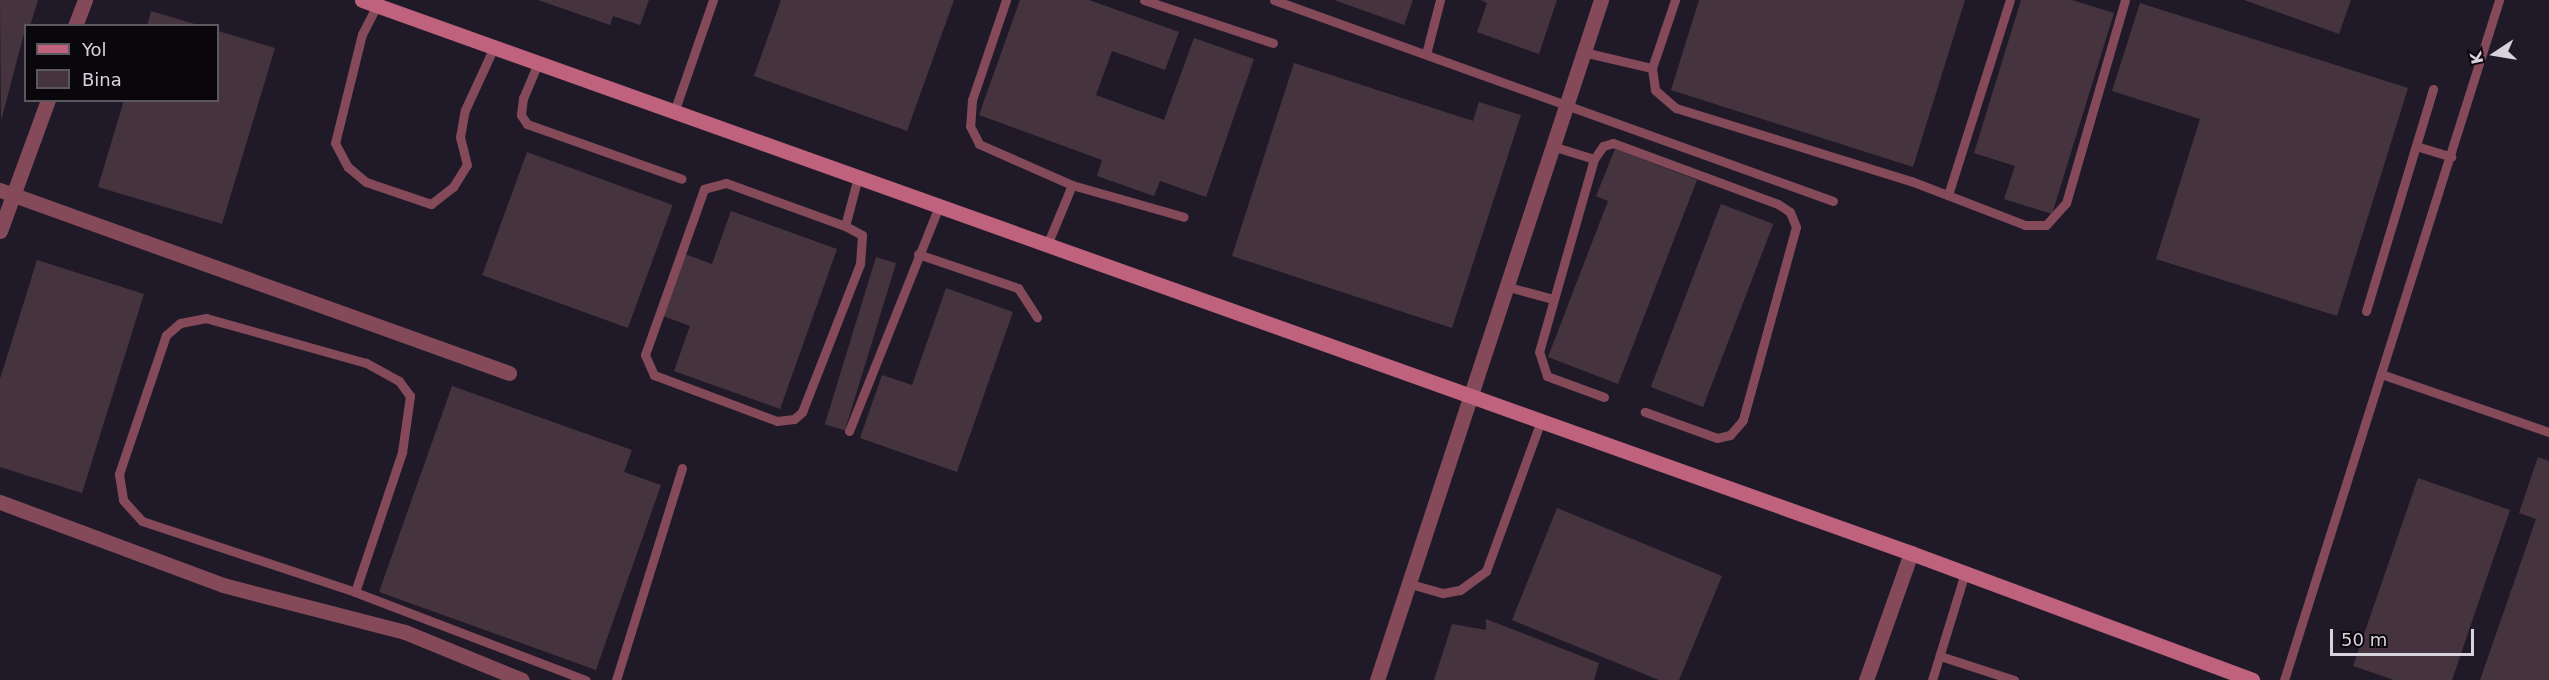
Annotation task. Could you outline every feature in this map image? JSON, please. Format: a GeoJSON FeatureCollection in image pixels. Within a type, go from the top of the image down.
{"type":"FeatureCollection","features":[{"type":"Feature","properties":{"kind":"street"},"geometry":{"type":"LineString","coordinates":[[76,24],[85,0]]}},
{"type":"Feature","properties":{"kind":"street"},"geometry":{"type":"LineString","coordinates":[[362,0],[1911,553],[2252,680]]}},
{"type":"Feature","properties":{"kind":"street"},"geometry":{"type":"LineString","coordinates":[[1377,680],[1467,395],[1600,0]]}},
{"type":"Feature","properties":{"kind":"street"},"geometry":{"type":"LineString","coordinates":[[0,231],[7,192],[47,102]]}},
{"type":"Feature","properties":{"kind":"street"},"geometry":{"type":"LineString","coordinates":[[7,192],[509,373]]}},
{"type":"Feature","properties":{"kind":"street"},"geometry":{"type":"LineString","coordinates":[[0,502],[223,585],[405,632],[522,680]]}},
{"type":"Feature","properties":{"kind":"street"},"geometry":{"type":"LineString","coordinates":[[1866,680],[1911,553]]}},
{"type":"Feature","properties":{"kind":"lane"},"geometry":{"type":"LineString","coordinates":[[674,112],[713,0]]}},
{"type":"Feature","properties":{"kind":"lane"},"geometry":{"type":"LineString","coordinates":[[1006,0],[972,100],[970,126],[979,144],[1072,185],[1184,217]]}},
{"type":"Feature","properties":{"kind":"lane"},"geometry":{"type":"LineString","coordinates":[[1144,0],[1273,43]]}},
{"type":"Feature","properties":{"kind":"lane"},"geometry":{"type":"LineString","coordinates":[[1274,0],[1426,54],[1564,108],[1833,201]]}},
{"type":"Feature","properties":{"kind":"lane"},"geometry":{"type":"LineString","coordinates":[[1426,54],[1440,0]]}},
{"type":"Feature","properties":{"kind":"lane"},"geometry":{"type":"LineString","coordinates":[[1675,0],[1652,68],[1655,90],[1676,108],[1948,195],[2025,225],[2046,225],[2057,218],[2126,0]]}},
{"type":"Feature","properties":{"kind":"lane"},"geometry":{"type":"LineString","coordinates":[[1948,195],[2010,0]]}},
{"type":"Feature","properties":{"kind":"lane"},"geometry":{"type":"LineString","coordinates":[[2284,680],[2384,375],[2499,0]]}},
{"type":"Feature","properties":{"kind":"lane"},"geometry":{"type":"LineString","coordinates":[[377,5],[362,34],[335,143],[348,167],[366,182],[431,204],[453,187],[467,165],[460,137],[465,110],[494,47]]}},
{"type":"Feature","properties":{"kind":"lane"},"geometry":{"type":"LineString","coordinates":[[1583,52],[1652,68]]}},
{"type":"Feature","properties":{"kind":"lane"},"geometry":{"type":"LineString","coordinates":[[538,63],[523,98],[521,115],[527,124],[682,179]]}},
{"type":"Feature","properties":{"kind":"lane"},"geometry":{"type":"LineString","coordinates":[[2366,311],[2433,89]]}},
{"type":"Feature","properties":{"kind":"lane"},"geometry":{"type":"LineString","coordinates":[[1604,397],[1547,376],[1540,366],[1553,299],[1594,159],[1603,146],[1613,143],[1778,204],[1790,212],[1796,227],[1743,420],[1730,435],[1717,438],[1644,412]]}},
{"type":"Feature","properties":{"kind":"lane"},"geometry":{"type":"LineString","coordinates":[[1552,146],[1594,159]]}},
{"type":"Feature","properties":{"kind":"lane"},"geometry":{"type":"LineString","coordinates":[[2416,146],[2451,157]]}},
{"type":"Feature","properties":{"kind":"lane"},"geometry":{"type":"LineString","coordinates":[[845,226],[858,177]]}},
{"type":"Feature","properties":{"kind":"lane"},"geometry":{"type":"LineString","coordinates":[[726,183],[845,226],[862,235],[860,264],[802,411],[794,419],[777,420],[654,375],[645,355],[704,189],[726,183]]}},
{"type":"Feature","properties":{"kind":"lane"},"geometry":{"type":"LineString","coordinates":[[1047,245],[1072,185]]}},
{"type":"Feature","properties":{"kind":"lane"},"geometry":{"type":"LineString","coordinates":[[849,431],[939,206]]}},
{"type":"Feature","properties":{"kind":"lane"},"geometry":{"type":"LineString","coordinates":[[918,254],[1018,288],[1037,317]]}},
{"type":"Feature","properties":{"kind":"lane"},"geometry":{"type":"LineString","coordinates":[[1505,286],[1553,299]]}},
{"type":"Feature","properties":{"kind":"lane"},"geometry":{"type":"LineString","coordinates":[[355,592],[402,452],[410,396],[399,381],[366,363],[206,318],[180,323],[166,335],[119,474],[123,500],[142,521],[355,592],[586,680]]}},
{"type":"Feature","properties":{"kind":"lane"},"geometry":{"type":"LineString","coordinates":[[2384,375],[2549,432]]}},
{"type":"Feature","properties":{"kind":"lane"},"geometry":{"type":"LineString","coordinates":[[1407,583],[1443,593],[1460,590],[1486,571],[1541,421]]}},
{"type":"Feature","properties":{"kind":"lane"},"geometry":{"type":"LineString","coordinates":[[616,680],[682,468]]}},
{"type":"Feature","properties":{"kind":"lane"},"geometry":{"type":"LineString","coordinates":[[1932,680],[1965,573]]}},
{"type":"Feature","properties":{"kind":"lane"},"geometry":{"type":"LineString","coordinates":[[1940,656],[2014,680]]}},
{"type":"Feature","properties":{"kind":"building"},"geometry":{"type":"Polygon","coordinates":[[[0,0],[38,0],[31,24],[24,24],[24,34],[1,121],[0,0]]]}},
{"type":"Feature","properties":{"kind":"building"},"geometry":{"type":"Polygon","coordinates":[[[538,0],[649,0],[640,25],[613,16],[610,25],[538,0]]]}},
{"type":"Feature","properties":{"kind":"building"},"geometry":{"type":"Polygon","coordinates":[[[781,0],[954,0],[907,131],[754,76],[781,0]]]}},
{"type":"Feature","properties":{"kind":"building"},"geometry":{"type":"Polygon","coordinates":[[[1020,0],[1089,0],[1179,32],[1165,70],[1112,51],[1096,95],[1164,120],[1194,38],[1254,59],[1206,197],[1160,181],[1154,196],[1097,176],[1102,160],[979,115],[1020,0]]]}},
{"type":"Feature","properties":{"kind":"building"},"geometry":{"type":"Polygon","coordinates":[[[1334,0],[1413,0],[1404,25],[1334,0]]]}},
{"type":"Feature","properties":{"kind":"building"},"geometry":{"type":"Polygon","coordinates":[[[1480,0],[1557,0],[1539,54],[1477,32],[1487,3],[1480,0]]]}},
{"type":"Feature","properties":{"kind":"building"},"geometry":{"type":"Polygon","coordinates":[[[1699,0],[1965,0],[1913,167],[1671,90],[1699,0]]]}},
{"type":"Feature","properties":{"kind":"building"},"geometry":{"type":"Polygon","coordinates":[[[2021,0],[2072,0],[2114,13],[2052,214],[2004,199],[2015,166],[1974,153],[2021,0]]]}},
{"type":"Feature","properties":{"kind":"building"},"geometry":{"type":"Polygon","coordinates":[[[2244,0],[2351,0],[2339,34],[2244,0]]]}},
{"type":"Feature","properties":{"kind":"building"},"geometry":{"type":"Polygon","coordinates":[[[2140,3],[2408,88],[2337,316],[2156,259],[2200,119],[2112,91],[2140,3]]]}},
{"type":"Feature","properties":{"kind":"building"},"geometry":{"type":"Polygon","coordinates":[[[151,11],[195,24],[148,24],[151,11]]]}},
{"type":"Feature","properties":{"kind":"building"},"geometry":{"type":"Polygon","coordinates":[[[219,31],[275,48],[222,224],[98,187],[123,102],[219,102],[219,31]]]}},
{"type":"Feature","properties":{"kind":"building"},"geometry":{"type":"Polygon","coordinates":[[[1294,63],[1473,121],[1479,102],[1521,115],[1452,328],[1232,256],[1294,63]]]}},
{"type":"Feature","properties":{"kind":"building"},"geometry":{"type":"Polygon","coordinates":[[[1615,149],[1697,180],[1618,384],[1548,357],[1608,201],[1596,196],[1615,149]]]}},
{"type":"Feature","properties":{"kind":"building"},"geometry":{"type":"Polygon","coordinates":[[[527,152],[673,205],[628,328],[482,275],[527,152]]]}},
{"type":"Feature","properties":{"kind":"building"},"geometry":{"type":"Polygon","coordinates":[[[1721,204],[1773,224],[1703,407],[1651,387],[1721,204]]]}},
{"type":"Feature","properties":{"kind":"building"},"geometry":{"type":"Polygon","coordinates":[[[731,211],[837,249],[780,409],[674,371],[690,326],[663,316],[685,254],[712,264],[731,211]]]}},
{"type":"Feature","properties":{"kind":"building"},"geometry":{"type":"Polygon","coordinates":[[[876,257],[896,263],[845,430],[825,424],[876,257]]]}},
{"type":"Feature","properties":{"kind":"building"},"geometry":{"type":"Polygon","coordinates":[[[37,260],[144,294],[82,493],[0,467],[0,379],[37,260]]]}},
{"type":"Feature","properties":{"kind":"building"},"geometry":{"type":"Polygon","coordinates":[[[946,288],[1013,312],[957,472],[860,438],[882,375],[912,385],[946,288]]]}},
{"type":"Feature","properties":{"kind":"building"},"geometry":{"type":"Polygon","coordinates":[[[452,386],[632,450],[624,472],[661,485],[596,670],[379,592],[452,386]]]}},
{"type":"Feature","properties":{"kind":"building"},"geometry":{"type":"Polygon","coordinates":[[[2538,457],[2549,461],[2549,680],[2480,680],[2536,519],[2519,513],[2538,457]]]}},
{"type":"Feature","properties":{"kind":"building"},"geometry":{"type":"Polygon","coordinates":[[[2418,478],[2510,510],[2452,680],[2394,680],[2353,666],[2418,478]]]}},
{"type":"Feature","properties":{"kind":"building"},"geometry":{"type":"Polygon","coordinates":[[[1557,508],[1722,576],[1679,680],[1659,680],[1512,620],[1557,508]]]}},
{"type":"Feature","properties":{"kind":"building"},"geometry":{"type":"Polygon","coordinates":[[[1486,619],[1599,663],[1594,680],[1434,680],[1452,624],[1486,630],[1486,619]]]}}]}
